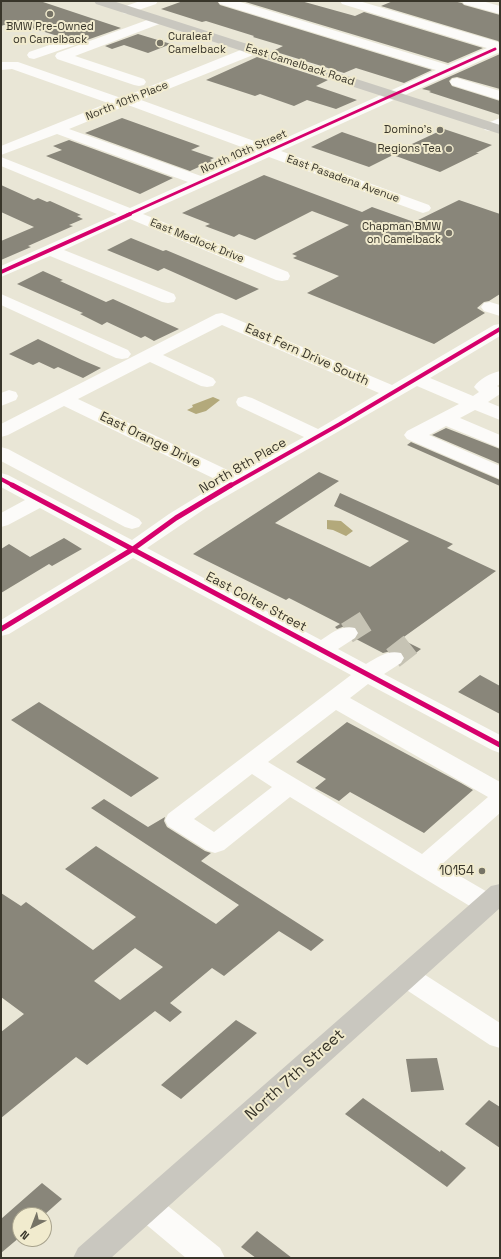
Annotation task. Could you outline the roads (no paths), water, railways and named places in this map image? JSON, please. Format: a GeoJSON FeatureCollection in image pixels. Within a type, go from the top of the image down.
{"type":"FeatureCollection","features":[{"type":"Feature","properties":{"kind":"main road","name":"East Camelback Road"},"geometry":{"type":"LineString","coordinates":[[100,1],[393,95],[497,126]]}},
{"type":"Feature","properties":{"kind":"main road","name":"North 7th Street"},"geometry":{"type":"LineString","coordinates":[[89,1258],[494,898]]}},
{"type":"Feature","properties":{"kind":"street"},"geometry":{"type":"LineString","coordinates":[[127,10],[152,1]]}},
{"type":"Feature","properties":{"kind":"street"},"geometry":{"type":"LineString","coordinates":[[224,1],[453,76],[494,94],[500,86]]}},
{"type":"Feature","properties":{"kind":"street"},"geometry":{"type":"LineString","coordinates":[[346,1],[497,47]]}},
{"type":"Feature","properties":{"kind":"street"},"geometry":{"type":"LineString","coordinates":[[468,1],[500,10]]}},
{"type":"Feature","properties":{"kind":"street"},"geometry":{"type":"LineString","coordinates":[[139,82],[62,56],[83,44],[145,16]]}},
{"type":"Feature","properties":{"kind":"street"},"geometry":{"type":"LineString","coordinates":[[34,55],[83,44],[158,20]]}},
{"type":"Feature","properties":{"kind":"street"},"geometry":{"type":"LineString","coordinates":[[135,28],[156,36]]}},
{"type":"Feature","properties":{"kind":"street"},"geometry":{"type":"LineString","coordinates":[[83,44],[103,56],[86,64]]}},
{"type":"Feature","properties":{"kind":"street","name":"North 10th Street"},"geometry":{"type":"LineString","coordinates":[[1,272],[393,95],[453,76],[497,47]]}},
{"type":"Feature","properties":{"kind":"street","name":"North 10th Place"},"geometry":{"type":"LineString","coordinates":[[1,151],[254,50]]}},
{"type":"Feature","properties":{"kind":"street","name":"East Pasadena Avenue"},"geometry":{"type":"LineString","coordinates":[[1,66],[13,65],[125,102],[423,208]]}},
{"type":"Feature","properties":{"kind":"street"},"geometry":{"type":"LineString","coordinates":[[57,129],[202,182]]}},
{"type":"Feature","properties":{"kind":"street"},"geometry":{"type":"LineString","coordinates":[[7,134],[33,138]]}},
{"type":"Feature","properties":{"kind":"street"},"geometry":{"type":"LineString","coordinates":[[7,134],[19,144]]}},
{"type":"Feature","properties":{"kind":"street","name":"East Medlock Drive"},"geometry":{"type":"LineString","coordinates":[[1,161],[282,276]]}},
{"type":"Feature","properties":{"kind":"street"},"geometry":{"type":"LineString","coordinates":[[50,250],[168,298]]}},
{"type":"Feature","properties":{"kind":"street"},"geometry":{"type":"LineString","coordinates":[[1,299],[122,354]]}},
{"type":"Feature","properties":{"kind":"street","name":"East Fern Drive South"},"geometry":{"type":"LineString","coordinates":[[149,355],[222,318],[392,392]]}},
{"type":"Feature","properties":{"kind":"street","name":"North 8th Place"},"geometry":{"type":"LineString","coordinates":[[1,629],[133,549],[152,534],[236,482],[318,436],[500,329]]}},
{"type":"Feature","properties":{"kind":"street"},"geometry":{"type":"LineString","coordinates":[[1,431],[149,355],[207,382]]}},
{"type":"Feature","properties":{"kind":"street"},"geometry":{"type":"LineString","coordinates":[[416,379],[500,414]]}},
{"type":"Feature","properties":{"kind":"street"},"geometry":{"type":"LineString","coordinates":[[498,387],[475,403],[414,435],[500,472]]}},
{"type":"Feature","properties":{"kind":"street","name":"East Orange Drive"},"geometry":{"type":"LineString","coordinates":[[64,399],[236,482]]}},
{"type":"Feature","properties":{"kind":"street"},"geometry":{"type":"LineString","coordinates":[[245,402],[318,436]]}},
{"type":"Feature","properties":{"kind":"street"},"geometry":{"type":"LineString","coordinates":[[444,418],[500,442]]}},
{"type":"Feature","properties":{"kind":"street"},"geometry":{"type":"LineString","coordinates":[[1,454],[132,523]]}},
{"type":"Feature","properties":{"kind":"street","name":"East Colter Street"},"geometry":{"type":"LineString","coordinates":[[1,479],[500,745]]}},
{"type":"Feature","properties":{"kind":"street"},"geometry":{"type":"LineString","coordinates":[[62,511],[85,498]]}},
{"type":"Feature","properties":{"kind":"street"},"geometry":{"type":"LineString","coordinates":[[1,521],[39,500]]}},
{"type":"Feature","properties":{"kind":"street"},"geometry":{"type":"LineString","coordinates":[[322,650],[347,634]]}},
{"type":"Feature","properties":{"kind":"street"},"geometry":{"type":"LineString","coordinates":[[289,786],[215,844],[177,820],[366,674],[393,658]]}},
{"type":"Feature","properties":{"kind":"street"},"geometry":{"type":"LineString","coordinates":[[334,699],[500,793]]}},
{"type":"Feature","properties":{"kind":"street"},"geometry":{"type":"LineString","coordinates":[[251,763],[424,866],[494,898]]}},
{"type":"Feature","properties":{"kind":"street"},"geometry":{"type":"LineString","coordinates":[[424,866],[500,800]]}},
{"type":"Feature","properties":{"kind":"street"},"geometry":{"type":"LineString","coordinates":[[406,976],[500,1037]]}},
{"type":"Feature","properties":{"kind":"street"},"geometry":{"type":"LineString","coordinates":[[147,1206],[196,1255]]}},
{"type":"Feature","properties":{"kind":"tunnel"},"geometry":{"type":"LineString","coordinates":[[347,633],[366,621]]}},
{"type":"Feature","properties":{"kind":"tunnel"},"geometry":{"type":"LineString","coordinates":[[393,658],[411,644]]}},
{"type":"Feature","properties":{"kind":"place","name":"BMW Pre-Owned on Camelback"},"geometry":{"type":"Point","coordinates":[50,14]}},
{"type":"Feature","properties":{"kind":"place","name":"Curaleaf Camelback"},"geometry":{"type":"Point","coordinates":[160,43]}},
{"type":"Feature","properties":{"kind":"place","name":"Domino's"},"geometry":{"type":"Point","coordinates":[440,130]}},
{"type":"Feature","properties":{"kind":"place","name":"Regions Tea"},"geometry":{"type":"Point","coordinates":[449,149]}},
{"type":"Feature","properties":{"kind":"place","name":"Chapman BMW on Camelback"},"geometry":{"type":"Point","coordinates":[449,233]}},
{"type":"Feature","properties":{"kind":"place","name":"10154"},"geometry":{"type":"Point","coordinates":[482,871]}}]}
